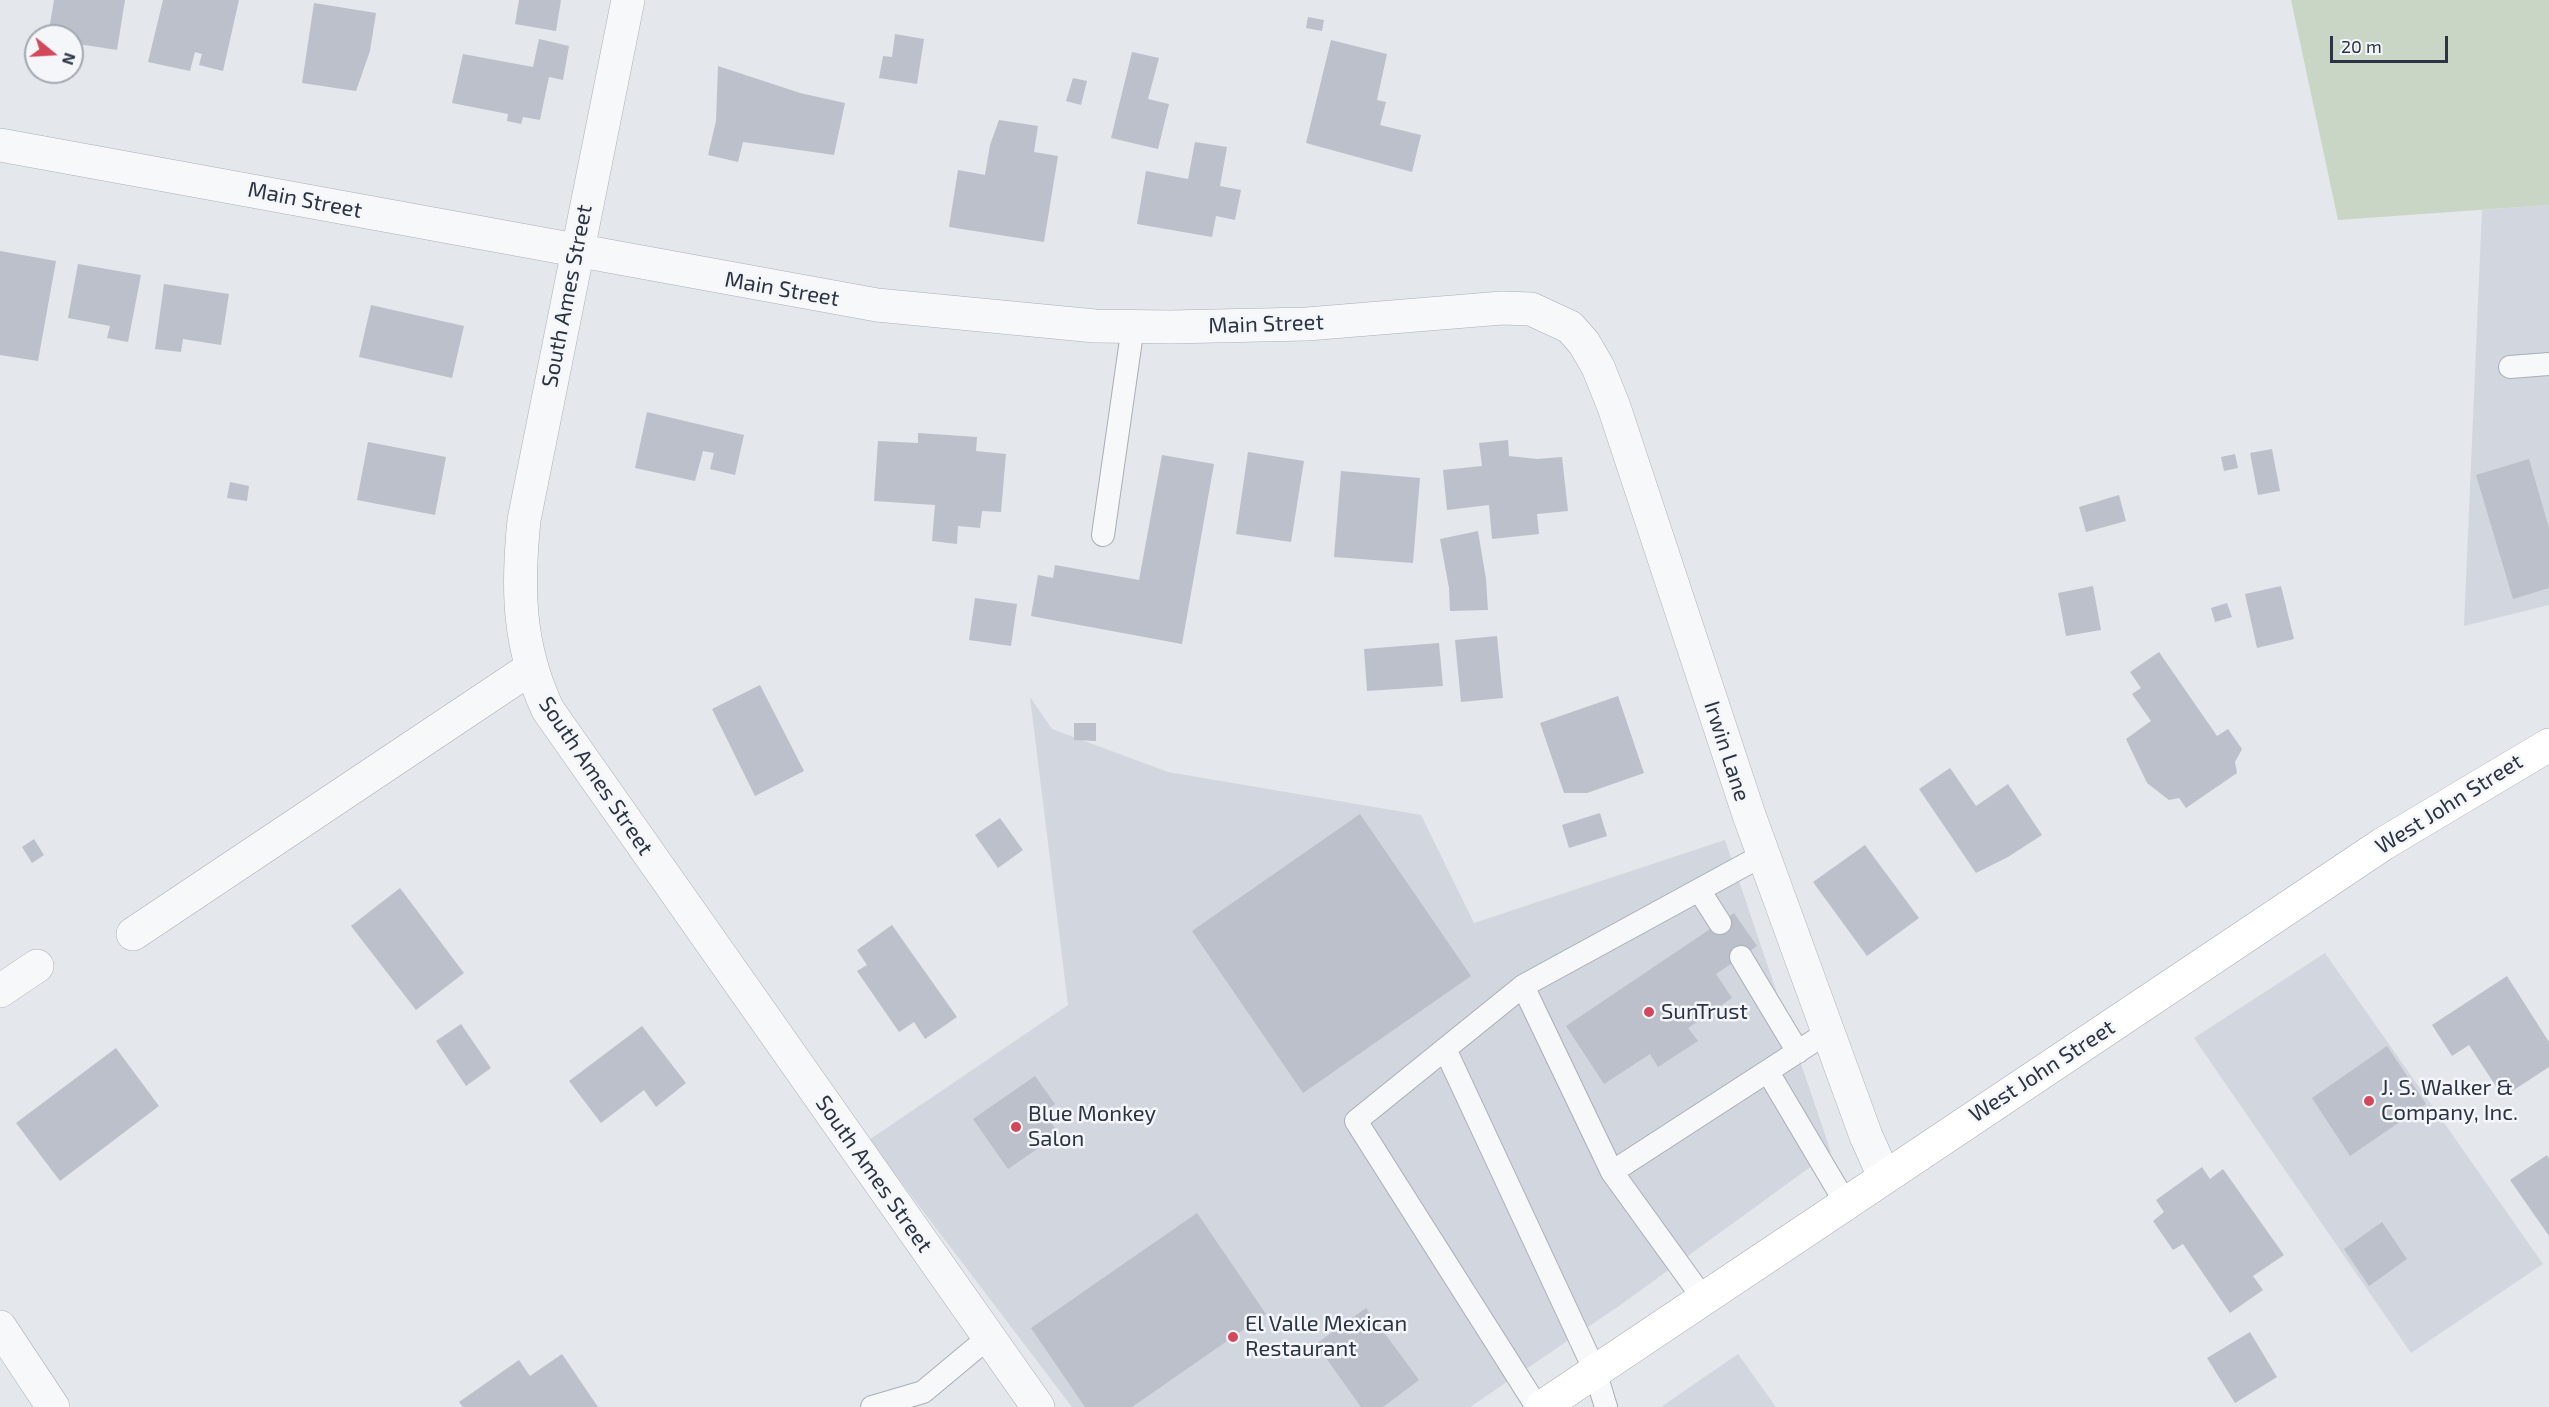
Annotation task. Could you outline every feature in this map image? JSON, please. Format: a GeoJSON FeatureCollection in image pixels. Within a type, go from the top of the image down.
{"type":"FeatureCollection","features":[{"type":"Feature","properties":{"kind":"main road","name":"West John Street"},"geometry":{"type":"LineString","coordinates":[[1542,1407],[2383,844],[2549,745]]}},
{"type":"Feature","properties":{"kind":"street","name":"South Ames Street"},"geometry":{"type":"LineString","coordinates":[[628,0],[575,252],[524,520],[519,575],[520,609],[531,668],[548,710],[1038,1407]]}},
{"type":"Feature","properties":{"kind":"street","name":"Main Street"},"geometry":{"type":"LineString","coordinates":[[0,145],[575,252],[877,305],[1095,326],[1307,324],[1502,308],[1543,312],[1570,327]]}},
{"type":"Feature","properties":{"kind":"street","name":"Irwin Lane"},"geometry":{"type":"LineString","coordinates":[[1570,327],[1584,343],[1598,367],[1614,407],[1764,855],[1866,1136],[1884,1176]]}},
{"type":"Feature","properties":{"kind":"street"},"geometry":{"type":"LineString","coordinates":[[133,934],[531,668]]}},
{"type":"Feature","properties":{"kind":"street"},"geometry":{"type":"LineString","coordinates":[[0,991],[38,966]]}},
{"type":"Feature","properties":{"kind":"street"},"geometry":{"type":"LineString","coordinates":[[0,1327],[53,1407]]}},
{"type":"Feature","properties":{"kind":"lane"},"geometry":{"type":"LineString","coordinates":[[1103,535],[1133,326]]}},
{"type":"Feature","properties":{"kind":"lane"},"geometry":{"type":"LineString","coordinates":[[2510,367],[2549,364]]}},
{"type":"Feature","properties":{"kind":"lane"},"geometry":{"type":"LineString","coordinates":[[1537,1407],[1356,1121],[1523,986],[1764,855]]}},
{"type":"Feature","properties":{"kind":"lane"},"geometry":{"type":"LineString","coordinates":[[1700,890],[1720,923]]}},
{"type":"Feature","properties":{"kind":"lane"},"geometry":{"type":"LineString","coordinates":[[1741,957],[1798,1052]]}},
{"type":"Feature","properties":{"kind":"lane"},"geometry":{"type":"LineString","coordinates":[[1523,986],[1612,1172],[1703,1298]]}},
{"type":"Feature","properties":{"kind":"lane"},"geometry":{"type":"LineString","coordinates":[[1612,1172],[1828,1032]]}},
{"type":"Feature","properties":{"kind":"lane"},"geometry":{"type":"LineString","coordinates":[[1445,1049],[1595,1371],[1606,1407]]}},
{"type":"Feature","properties":{"kind":"lane"},"geometry":{"type":"LineString","coordinates":[[1768,1072],[1845,1202]]}},
{"type":"Feature","properties":{"kind":"lane"},"geometry":{"type":"LineString","coordinates":[[872,1407],[923,1392],[989,1337]]}},
{"type":"Feature","properties":{"kind":"shaded area"},"geometry":{"type":"Polygon","coordinates":[[[2549,205],[2549,605],[2464,626],[2482,210],[2549,205]]]}},
{"type":"Feature","properties":{"kind":"shaded area"},"geometry":{"type":"Polygon","coordinates":[[[1030,697],[1052,729],[1168,772],[1421,815],[1474,923],[1725,840],[1831,1152],[1619,1306],[1470,1407],[1072,1407],[869,1140],[1068,1005],[1030,697]]]}},
{"type":"Feature","properties":{"kind":"shaded area"},"geometry":{"type":"Polygon","coordinates":[[[2325,953],[2543,1264],[2411,1353],[2194,1038],[2325,953]]]}},
{"type":"Feature","properties":{"kind":"shaded area"},"geometry":{"type":"Polygon","coordinates":[[[1738,1354],[1776,1407],[1661,1407],[1738,1354]]]}},
{"type":"Feature","properties":{"kind":"green space"},"geometry":{"type":"Polygon","coordinates":[[[2291,0],[2549,0],[2549,205],[2338,220],[2291,0]]]}},
{"type":"Feature","properties":{"kind":"building"},"geometry":{"type":"Polygon","coordinates":[[[54,0],[125,0],[117,50],[84,45],[84,24],[50,24],[54,0]]]}},
{"type":"Feature","properties":{"kind":"building"},"geometry":{"type":"Polygon","coordinates":[[[163,0],[239,0],[223,71],[199,65],[202,54],[195,52],[190,71],[148,62],[163,0]]]}},
{"type":"Feature","properties":{"kind":"building"},"geometry":{"type":"Polygon","coordinates":[[[519,0],[561,0],[556,31],[515,24],[519,0]]]}},
{"type":"Feature","properties":{"kind":"building"},"geometry":{"type":"Polygon","coordinates":[[[314,3],[376,13],[370,51],[356,91],[302,83],[314,3]]]}},
{"type":"Feature","properties":{"kind":"building"},"geometry":{"type":"Polygon","coordinates":[[[1308,17],[1324,20],[1322,31],[1306,28],[1308,17]]]}},
{"type":"Feature","properties":{"kind":"building"},"geometry":{"type":"Polygon","coordinates":[[[895,34],[924,39],[917,84],[879,78],[883,56],[892,57],[895,34]]]}},
{"type":"Feature","properties":{"kind":"building"},"geometry":{"type":"Polygon","coordinates":[[[539,39],[569,46],[563,80],[549,77],[540,120],[523,117],[521,124],[507,121],[508,114],[452,103],[463,54],[533,67],[539,39]]]}},
{"type":"Feature","properties":{"kind":"building"},"geometry":{"type":"Polygon","coordinates":[[[1331,40],[1387,54],[1377,100],[1386,102],[1380,125],[1421,135],[1412,172],[1306,143],[1331,40]]]}},
{"type":"Feature","properties":{"kind":"building"},"geometry":{"type":"Polygon","coordinates":[[[1132,52],[1159,58],[1148,99],[1169,104],[1158,149],[1111,138],[1132,52]]]}},
{"type":"Feature","properties":{"kind":"building"},"geometry":{"type":"Polygon","coordinates":[[[718,66],[800,93],[845,103],[834,155],[743,142],[738,162],[708,155],[716,121],[718,66]]]}},
{"type":"Feature","properties":{"kind":"building"},"geometry":{"type":"Polygon","coordinates":[[[1073,78],[1087,81],[1081,105],[1066,101],[1073,78]]]}},
{"type":"Feature","properties":{"kind":"building"},"geometry":{"type":"Polygon","coordinates":[[[999,120],[1038,126],[1034,152],[1058,156],[1044,242],[949,227],[958,170],[985,175],[990,145],[999,120]]]}},
{"type":"Feature","properties":{"kind":"building"},"geometry":{"type":"Polygon","coordinates":[[[1195,142],[1227,147],[1220,186],[1241,190],[1235,220],[1216,216],[1212,237],[1137,224],[1146,171],[1188,179],[1195,142]]]}},
{"type":"Feature","properties":{"kind":"building"},"geometry":{"type":"Polygon","coordinates":[[[0,251],[56,261],[38,361],[0,355],[0,251]]]}},
{"type":"Feature","properties":{"kind":"building"},"geometry":{"type":"Polygon","coordinates":[[[78,264],[141,275],[128,342],[107,338],[110,326],[68,318],[78,264]]]}},
{"type":"Feature","properties":{"kind":"building"},"geometry":{"type":"Polygon","coordinates":[[[164,284],[229,294],[221,345],[183,339],[181,352],[155,349],[164,284]]]}},
{"type":"Feature","properties":{"kind":"building"},"geometry":{"type":"Polygon","coordinates":[[[371,305],[464,326],[452,378],[359,357],[371,305]]]}},
{"type":"Feature","properties":{"kind":"building"},"geometry":{"type":"Polygon","coordinates":[[[647,412],[744,435],[735,475],[710,469],[714,453],[703,451],[695,481],[635,468],[647,412]]]}},
{"type":"Feature","properties":{"kind":"building"},"geometry":{"type":"Polygon","coordinates":[[[918,433],[977,437],[976,451],[1006,454],[1001,512],[982,511],[980,528],[958,526],[957,544],[932,541],[935,505],[874,501],[878,441],[918,443],[918,433]]]}},
{"type":"Feature","properties":{"kind":"building"},"geometry":{"type":"Polygon","coordinates":[[[1508,440],[1509,456],[1537,459],[1562,457],[1568,511],[1537,514],[1539,534],[1492,539],[1489,505],[1447,510],[1443,470],[1482,466],[1479,443],[1508,440]]]}},
{"type":"Feature","properties":{"kind":"building"},"geometry":{"type":"Polygon","coordinates":[[[368,442],[446,457],[435,515],[357,500],[368,442]]]}},
{"type":"Feature","properties":{"kind":"building"},"geometry":{"type":"Polygon","coordinates":[[[2272,449],[2280,491],[2258,495],[2250,453],[2272,449]]]}},
{"type":"Feature","properties":{"kind":"building"},"geometry":{"type":"Polygon","coordinates":[[[1248,452],[1304,461],[1291,542],[1236,534],[1248,452]]]}},
{"type":"Feature","properties":{"kind":"building"},"geometry":{"type":"Polygon","coordinates":[[[2235,454],[2238,468],[2224,471],[2221,457],[2235,454]]]}},
{"type":"Feature","properties":{"kind":"building"},"geometry":{"type":"Polygon","coordinates":[[[1162,455],[1214,464],[1182,644],[1031,616],[1038,575],[1053,578],[1055,565],[1139,580],[1162,455]]]}},
{"type":"Feature","properties":{"kind":"building"},"geometry":{"type":"Polygon","coordinates":[[[2529,459],[2549,528],[2549,588],[2513,599],[2476,475],[2529,459]]]}},
{"type":"Feature","properties":{"kind":"building"},"geometry":{"type":"Polygon","coordinates":[[[1341,471],[1420,478],[1413,563],[1334,557],[1341,471]]]}},
{"type":"Feature","properties":{"kind":"building"},"geometry":{"type":"Polygon","coordinates":[[[230,482],[249,486],[247,501],[227,498],[230,482]]]}},
{"type":"Feature","properties":{"kind":"building"},"geometry":{"type":"Polygon","coordinates":[[[2119,495],[2126,521],[2086,532],[2079,507],[2119,495]]]}},
{"type":"Feature","properties":{"kind":"building"},"geometry":{"type":"Polygon","coordinates":[[[1478,531],[1486,579],[1488,610],[1450,611],[1449,588],[1440,539],[1478,531]]]}},
{"type":"Feature","properties":{"kind":"building"},"geometry":{"type":"Polygon","coordinates":[[[2093,586],[2101,630],[2066,636],[2058,593],[2093,586]]]}},
{"type":"Feature","properties":{"kind":"building"},"geometry":{"type":"Polygon","coordinates":[[[2281,586],[2294,639],[2257,648],[2245,594],[2281,586]]]}},
{"type":"Feature","properties":{"kind":"building"},"geometry":{"type":"Polygon","coordinates":[[[975,598],[1017,604],[1011,646],[969,640],[975,598]]]}},
{"type":"Feature","properties":{"kind":"building"},"geometry":{"type":"Polygon","coordinates":[[[2227,603],[2232,617],[2215,622],[2211,608],[2227,603]]]}},
{"type":"Feature","properties":{"kind":"building"},"geometry":{"type":"Polygon","coordinates":[[[1497,636],[1503,698],[1461,702],[1455,640],[1497,636]]]}},
{"type":"Feature","properties":{"kind":"building"},"geometry":{"type":"Polygon","coordinates":[[[1439,643],[1443,686],[1367,691],[1364,649],[1439,643]]]}},
{"type":"Feature","properties":{"kind":"building"},"geometry":{"type":"Polygon","coordinates":[[[2159,652],[2217,736],[2228,729],[2242,749],[2235,762],[2237,773],[2186,808],[2179,798],[2169,800],[2147,783],[2126,739],[2151,721],[2132,694],[2141,688],[2130,672],[2159,652]]]}},
{"type":"Feature","properties":{"kind":"building"},"geometry":{"type":"Polygon","coordinates":[[[760,685],[804,771],[755,796],[712,709],[760,685]]]}},
{"type":"Feature","properties":{"kind":"building"},"geometry":{"type":"Polygon","coordinates":[[[1618,696],[1644,773],[1587,793],[1564,793],[1540,723],[1618,696]]]}},
{"type":"Feature","properties":{"kind":"building"},"geometry":{"type":"Polygon","coordinates":[[[1074,723],[1096,723],[1096,741],[1074,740],[1074,723]]]}},
{"type":"Feature","properties":{"kind":"building"},"geometry":{"type":"Polygon","coordinates":[[[1950,768],[1976,806],[2008,784],[2042,835],[2008,857],[1976,873],[1919,789],[1950,768]]]}},
{"type":"Feature","properties":{"kind":"building"},"geometry":{"type":"Polygon","coordinates":[[[1600,813],[1607,836],[1569,848],[1562,825],[1600,813]]]}},
{"type":"Feature","properties":{"kind":"building"},"geometry":{"type":"Polygon","coordinates":[[[1360,814],[1471,976],[1303,1093],[1192,931],[1360,814]]]}},
{"type":"Feature","properties":{"kind":"building"},"geometry":{"type":"Polygon","coordinates":[[[1000,818],[1023,850],[998,868],[975,835],[1000,818]]]}},
{"type":"Feature","properties":{"kind":"building"},"geometry":{"type":"Polygon","coordinates":[[[34,839],[44,855],[32,863],[22,847],[34,839]]]}},
{"type":"Feature","properties":{"kind":"building"},"geometry":{"type":"Polygon","coordinates":[[[1865,845],[1919,918],[1867,956],[1813,882],[1865,845]]]}},
{"type":"Feature","properties":{"kind":"building"},"geometry":{"type":"Polygon","coordinates":[[[400,888],[464,973],[416,1010],[351,926],[400,888]]]}},
{"type":"Feature","properties":{"kind":"building","name":"SunTrust"},"geometry":{"type":"Polygon","coordinates":[[[1734,913],[1757,946],[1716,974],[1732,998],[1688,1028],[1698,1041],[1658,1067],[1650,1054],[1604,1084],[1566,1026],[1734,913]]]}},
{"type":"Feature","properties":{"kind":"building"},"geometry":{"type":"Polygon","coordinates":[[[892,925],[957,1017],[925,1039],[914,1022],[899,1032],[857,971],[867,965],[857,950],[892,925]]]}},
{"type":"Feature","properties":{"kind":"building"},"geometry":{"type":"Polygon","coordinates":[[[2507,976],[2549,1042],[2549,1067],[2503,1097],[2469,1045],[2452,1056],[2432,1025],[2507,976]]]}},
{"type":"Feature","properties":{"kind":"building"},"geometry":{"type":"Polygon","coordinates":[[[461,1024],[491,1068],[466,1086],[436,1041],[461,1024]]]}},
{"type":"Feature","properties":{"kind":"building"},"geometry":{"type":"Polygon","coordinates":[[[642,1026],[686,1083],[656,1107],[644,1090],[601,1123],[569,1081],[642,1026]]]}},
{"type":"Feature","properties":{"kind":"building","name":"J. S. Walker & Company, Inc."},"geometry":{"type":"Polygon","coordinates":[[[2387,1046],[2426,1104],[2350,1156],[2312,1098],[2387,1046]]]}},
{"type":"Feature","properties":{"kind":"building"},"geometry":{"type":"Polygon","coordinates":[[[116,1048],[159,1106],[60,1181],[16,1123],[116,1048]]]}},
{"type":"Feature","properties":{"kind":"building","name":"Blue Monkey Salon"},"geometry":{"type":"Polygon","coordinates":[[[1035,1076],[1055,1104],[1044,1112],[1059,1134],[1008,1169],[973,1119],[1035,1076]]]}},
{"type":"Feature","properties":{"kind":"building"},"geometry":{"type":"Polygon","coordinates":[[[2547,1155],[2549,1158],[2549,1236],[2510,1180],[2547,1155]]]}},
{"type":"Feature","properties":{"kind":"building"},"geometry":{"type":"Polygon","coordinates":[[[2202,1167],[2210,1179],[2223,1169],[2284,1255],[2253,1276],[2263,1290],[2230,1313],[2183,1244],[2173,1250],[2153,1221],[2164,1212],[2156,1200],[2202,1167]]]}},
{"type":"Feature","properties":{"kind":"building"},"geometry":{"type":"Polygon","coordinates":[[[1197,1213],[1266,1314],[1132,1407],[1085,1407],[1031,1328],[1197,1213]]]}},
{"type":"Feature","properties":{"kind":"building"},"geometry":{"type":"Polygon","coordinates":[[[2382,1222],[2407,1259],[2369,1286],[2344,1249],[2382,1222]]]}},
{"type":"Feature","properties":{"kind":"building"},"geometry":{"type":"Polygon","coordinates":[[[1366,1308],[1419,1380],[1383,1407],[1361,1407],[1316,1344],[1366,1308]]]}},
{"type":"Feature","properties":{"kind":"building"},"geometry":{"type":"Polygon","coordinates":[[[2250,1332],[2277,1377],[2235,1403],[2207,1358],[2250,1332]]]}},
{"type":"Feature","properties":{"kind":"building"},"geometry":{"type":"Polygon","coordinates":[[[562,1354],[598,1407],[463,1407],[459,1402],[519,1360],[530,1376],[562,1354]]]}},
{"type":"Feature","properties":{"kind":"place","name":"SunTrust"},"geometry":{"type":"Point","coordinates":[1649,1012]}},
{"type":"Feature","properties":{"kind":"place","name":"J. S. Walker & Company, Inc."},"geometry":{"type":"Point","coordinates":[2369,1101]}},
{"type":"Feature","properties":{"kind":"place","name":"Blue Monkey Salon"},"geometry":{"type":"Point","coordinates":[1016,1127]}},
{"type":"Feature","properties":{"kind":"place","name":"El Valle Mexican Restaurant"},"geometry":{"type":"Point","coordinates":[1233,1337]}}]}
